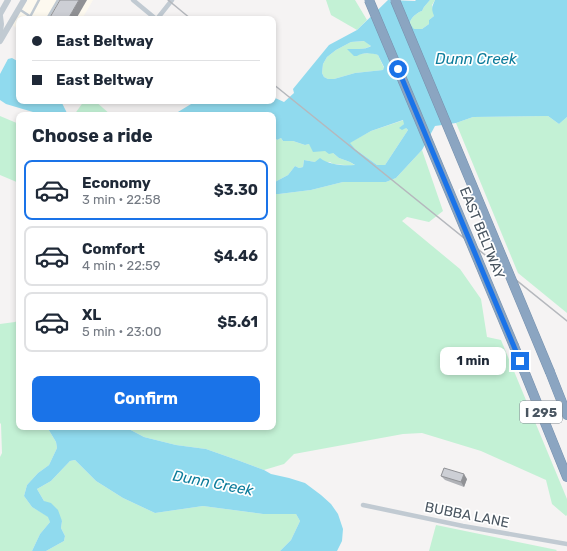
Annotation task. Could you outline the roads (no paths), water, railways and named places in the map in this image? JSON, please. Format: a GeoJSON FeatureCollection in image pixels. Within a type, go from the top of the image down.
{"type":"FeatureCollection","features":[{"type":"Feature","properties":{"kind":"highway","name":"EAST BELTWAY"},"geometry":{"type":"LineString","coordinates":[[369,0],[514,346],[567,477]]}},
{"type":"Feature","properties":{"kind":"highway","name":"EAST BELTWAY"},"geometry":{"type":"LineString","coordinates":[[395,0],[567,415]]}},
{"type":"Feature","properties":{"kind":"street"},"geometry":{"type":"LineString","coordinates":[[0,33],[0,15],[8,0]]}},
{"type":"Feature","properties":{"kind":"street"},"geometry":{"type":"LineString","coordinates":[[0,41],[24,0]]}},
{"type":"Feature","properties":{"kind":"street"},"geometry":{"type":"LineString","coordinates":[[133,0],[152,16]]}},
{"type":"Feature","properties":{"kind":"street"},"geometry":{"type":"LineString","coordinates":[[159,16],[172,0]]}},
{"type":"Feature","properties":{"kind":"street","name":"BUBBA LANE"},"geometry":{"type":"LineString","coordinates":[[363,505],[463,526],[567,544]]}},
{"type":"Feature","properties":{"kind":"lane"},"geometry":{"type":"LineString","coordinates":[[31,16],[40,0]]}},
{"type":"Feature","properties":{"kind":"lane"},"geometry":{"type":"LineString","coordinates":[[49,16],[58,0]]}},
{"type":"Feature","properties":{"kind":"lane"},"geometry":{"type":"LineString","coordinates":[[18,8],[29,16]]}},
{"type":"Feature","properties":{"kind":"water","name":"Dunn Creek"},"geometry":{"type":"Polygon","coordinates":[[[388,0],[430,0],[422,11],[414,16],[410,21],[414,29],[422,29],[429,24],[429,20],[434,16],[432,8],[435,0],[567,0],[567,117],[559,124],[548,116],[473,117],[456,123],[435,126],[422,150],[396,178],[386,182],[343,182],[311,190],[276,194],[276,181],[288,175],[295,166],[299,168],[303,167],[304,160],[315,162],[320,158],[337,164],[355,165],[339,158],[333,153],[329,154],[325,151],[313,152],[309,144],[305,145],[293,141],[283,141],[281,138],[277,140],[276,112],[178,112],[191,104],[276,104],[276,98],[284,102],[294,93],[293,89],[329,45],[357,30],[388,0]],[[364,41],[351,42],[336,50],[327,57],[323,64],[322,73],[324,77],[334,79],[355,73],[383,70],[384,67],[378,55],[367,53],[354,56],[347,49],[363,49],[371,46],[364,41]],[[403,120],[371,131],[350,143],[355,149],[377,165],[385,165],[408,130],[406,128],[402,130],[399,128],[404,124],[403,120]]]}},
{"type":"Feature","properties":{"kind":"water"},"geometry":{"type":"Polygon","coordinates":[[[12,58],[16,60],[16,104],[62,104],[66,112],[33,112],[6,104],[0,100],[0,74],[8,59],[12,58]]]}},
{"type":"Feature","properties":{"kind":"water","name":"Dunn Creek"},"geometry":{"type":"Polygon","coordinates":[[[49,430],[131,430],[144,437],[176,445],[206,449],[264,470],[271,474],[305,483],[331,504],[338,514],[343,529],[342,541],[337,551],[280,551],[291,540],[300,521],[296,514],[263,514],[203,506],[155,513],[123,498],[96,481],[75,460],[70,461],[51,481],[37,489],[44,501],[51,503],[58,510],[62,521],[61,528],[65,536],[64,541],[46,551],[32,551],[40,534],[50,522],[48,517],[32,507],[24,496],[27,485],[38,473],[49,465],[57,448],[56,442],[49,430]]]}},
{"type":"Feature","properties":{"kind":"railway"},"geometry":{"type":"LineString","coordinates":[[168,0],[187,16]]}},
{"type":"Feature","properties":{"kind":"railway"},"geometry":{"type":"LineString","coordinates":[[276,86],[567,321]]}}]}
